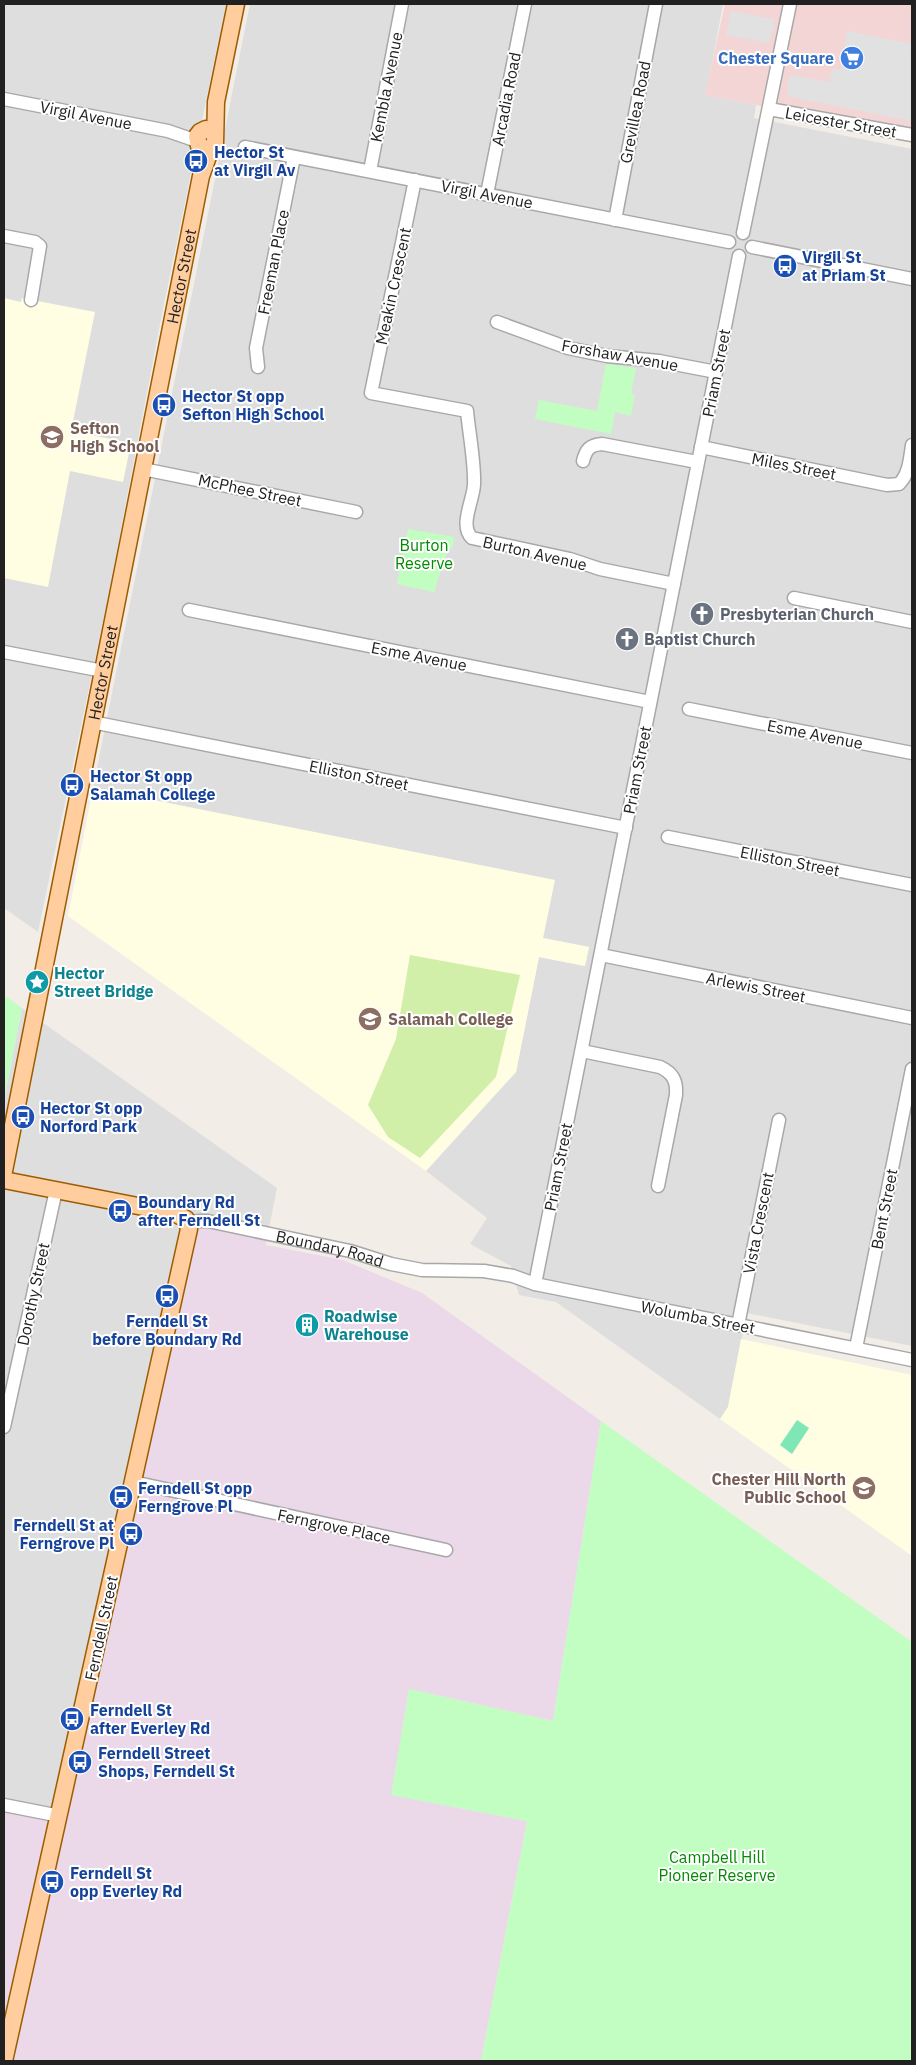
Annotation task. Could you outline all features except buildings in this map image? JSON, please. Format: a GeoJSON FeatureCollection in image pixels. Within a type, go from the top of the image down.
{"type":"FeatureCollection","features":[{"type":"Feature","properties":{"kind":"main road","name":"Hector Street"},"geometry":{"type":"LineString","coordinates":[[4,1171],[201,176],[204,138],[216,102],[236,4]]}},
{"type":"Feature","properties":{"kind":"main road"},"geometry":{"type":"LineString","coordinates":[[4,1180],[174,1213],[182,1215],[188,1223]]}},
{"type":"Feature","properties":{"kind":"main road","name":"Ferndell Street"},"geometry":{"type":"LineString","coordinates":[[4,2061],[188,1237],[188,1223]]}},
{"type":"Feature","properties":{"kind":"street","name":"Kembla Avenue"},"geometry":{"type":"LineString","coordinates":[[370,171],[402,4]]}},
{"type":"Feature","properties":{"kind":"street","name":"Arcadia Road"},"geometry":{"type":"LineString","coordinates":[[487,194],[526,4]]}},
{"type":"Feature","properties":{"kind":"street","name":"Grevillea Road"},"geometry":{"type":"LineString","coordinates":[[615,220],[656,4]]}},
{"type":"Feature","properties":{"kind":"street"},"geometry":{"type":"LineString","coordinates":[[743,233],[790,4]]}},
{"type":"Feature","properties":{"kind":"street","name":"Virgil Avenue"},"geometry":{"type":"LineString","coordinates":[[4,98],[204,138]]}},
{"type":"Feature","properties":{"kind":"street","name":"Leicester Street"},"geometry":{"type":"LineString","coordinates":[[769,109],[912,135]]}},
{"type":"Feature","properties":{"kind":"street","name":"Virgil Avenue"},"geometry":{"type":"LineString","coordinates":[[245,147],[729,242]]}},
{"type":"Feature","properties":{"kind":"street","name":"Freeman Place"},"geometry":{"type":"LineString","coordinates":[[258,367],[256,348],[294,157]]}},
{"type":"Feature","properties":{"kind":"street","name":"Meakin Crescent"},"geometry":{"type":"LineString","coordinates":[[371,393],[415,180]]}},
{"type":"Feature","properties":{"kind":"street"},"geometry":{"type":"LineString","coordinates":[[743,233],[751,239],[752,247],[746,255],[738,256],[732,252],[729,242],[733,236],[743,233]]}},
{"type":"Feature","properties":{"kind":"street"},"geometry":{"type":"LineString","coordinates":[[4,236],[35,242],[40,246],[31,300]]}},
{"type":"Feature","properties":{"kind":"street"},"geometry":{"type":"LineString","coordinates":[[752,247],[912,279]]}},
{"type":"Feature","properties":{"kind":"street","name":"Priam Street"},"geometry":{"type":"LineString","coordinates":[[534,1284],[582,1051],[738,256]]}},
{"type":"Feature","properties":{"kind":"street","name":"Forshaw Avenue"},"geometry":{"type":"LineString","coordinates":[[497,322],[568,348],[606,356],[659,362],[716,372]]}},
{"type":"Feature","properties":{"kind":"street","name":"Burton Avenue"},"geometry":{"type":"LineString","coordinates":[[371,393],[467,411],[474,485],[466,525],[468,534],[472,538],[570,559],[600,569],[674,584]]}},
{"type":"Feature","properties":{"kind":"street"},"geometry":{"type":"LineString","coordinates":[[583,461],[587,449],[602,444],[697,462]]}},
{"type":"Feature","properties":{"kind":"street","name":"Miles Street"},"geometry":{"type":"LineString","coordinates":[[701,448],[887,485],[899,484],[904,479],[907,474],[912,445]]}},
{"type":"Feature","properties":{"kind":"street","name":"McPhee Street"},"geometry":{"type":"LineString","coordinates":[[143,469],[356,512]]}},
{"type":"Feature","properties":{"kind":"street"},"geometry":{"type":"LineString","coordinates":[[794,598],[912,622]]}},
{"type":"Feature","properties":{"kind":"street","name":"Esme Avenue"},"geometry":{"type":"LineString","coordinates":[[189,610],[650,702]]}},
{"type":"Feature","properties":{"kind":"street"},"geometry":{"type":"LineString","coordinates":[[4,652],[102,670]]}},
{"type":"Feature","properties":{"kind":"street","name":"Esme Avenue"},"geometry":{"type":"LineString","coordinates":[[689,708],[912,753]]}},
{"type":"Feature","properties":{"kind":"street","name":"Elliston Street"},"geometry":{"type":"LineString","coordinates":[[92,722],[626,828]]}},
{"type":"Feature","properties":{"kind":"street","name":"Elliston Street"},"geometry":{"type":"LineString","coordinates":[[668,837],[912,885]]}},
{"type":"Feature","properties":{"kind":"street","name":"Arlewis Street"},"geometry":{"type":"LineString","coordinates":[[601,955],[912,1018]]}},
{"type":"Feature","properties":{"kind":"street"},"geometry":{"type":"LineString","coordinates":[[582,1051],[660,1067],[674,1077],[676,1095],[658,1186]]}},
{"type":"Feature","properties":{"kind":"street","name":"Bent Street"},"geometry":{"type":"LineString","coordinates":[[856,1348],[912,1069]]}},
{"type":"Feature","properties":{"kind":"street","name":"Vista Crescent"},"geometry":{"type":"LineString","coordinates":[[738,1325],[779,1120]]}},
{"type":"Feature","properties":{"kind":"street","name":"Dorothy Street"},"geometry":{"type":"LineString","coordinates":[[4,1427],[56,1190]]}},
{"type":"Feature","properties":{"kind":"street","name":"Boundary Road"},"geometry":{"type":"LineString","coordinates":[[188,1223],[198,1220],[208,1221],[350,1251],[391,1264],[422,1270],[484,1271]]}},
{"type":"Feature","properties":{"kind":"street","name":"Wolumba Street"},"geometry":{"type":"LineString","coordinates":[[484,1271],[513,1276],[534,1284],[912,1360]]}},
{"type":"Feature","properties":{"kind":"street","name":"Ferngrove Place"},"geometry":{"type":"LineString","coordinates":[[133,1482],[446,1550]]}},
{"type":"Feature","properties":{"kind":"street"},"geometry":{"type":"LineString","coordinates":[[4,1805],[60,1816]]}},
{"type":"Feature","properties":{"kind":"shaded area"},"geometry":{"type":"Polygon","coordinates":[[[4,4],[226,4],[162,314],[106,607],[38,932],[4,908],[4,4]]]}},
{"type":"Feature","properties":{"kind":"shaded area"},"geometry":{"type":"Polygon","coordinates":[[[250,4],[723,4],[706,95],[756,105],[754,118],[912,149],[912,1346],[747,1313],[728,1407],[720,1419],[556,1302],[519,1295],[511,1266],[470,1244],[487,1218],[426,1171],[516,1072],[539,957],[585,966],[589,947],[543,938],[554,880],[93,788],[250,4]]]}},
{"type":"Feature","properties":{"kind":"shaded area"},"geometry":{"type":"Polygon","coordinates":[[[725,4],[912,4],[912,135],[705,95],[725,4]]]}},
{"type":"Feature","properties":{"kind":"shaded area"},"geometry":{"type":"Polygon","coordinates":[[[731,11],[774,19],[773,31],[768,43],[726,35],[731,11]]]}},
{"type":"Feature","properties":{"kind":"shaded area"},"geometry":{"type":"Polygon","coordinates":[[[847,31],[912,44],[910,57],[912,57],[912,121],[790,97],[787,91],[790,75],[829,82],[832,69],[840,69],[847,31]]]}},
{"type":"Feature","properties":{"kind":"shaded area","name":"Sefton High School"},"geometry":{"type":"Polygon","coordinates":[[[4,298],[21,302],[22,298],[95,312],[71,431],[131,443],[123,482],[70,471],[48,587],[4,578],[4,298]]]}},
{"type":"Feature","properties":{"kind":"shaded area","name":"Salamah College"},"geometry":{"type":"Polygon","coordinates":[[[93,788],[555,880],[543,938],[589,947],[585,966],[539,957],[516,1072],[426,1171],[68,916],[93,788]]]}},
{"type":"Feature","properties":{"kind":"shaded area"},"geometry":{"type":"Polygon","coordinates":[[[22,1008],[277,1188],[268,1233],[60,1816],[4,1805],[4,1100],[22,1008]]]}},
{"type":"Feature","properties":{"kind":"shaded area"},"geometry":{"type":"Polygon","coordinates":[[[188,1223],[268,1233],[266,1245],[343,1260],[422,1293],[601,1421],[553,1721],[409,1689],[392,1795],[527,1821],[481,2061],[4,2061],[4,1805],[60,1816],[188,1223]]]}},
{"type":"Feature","properties":{"kind":"shaded area","name":"Chester Hill North Public School"},"geometry":{"type":"Polygon","coordinates":[[[741,1339],[912,1375],[912,1556],[720,1419],[728,1407],[741,1339]]]}},
{"type":"Feature","properties":{"kind":"green space"},"geometry":{"type":"Polygon","coordinates":[[[606,364],[636,368],[631,393],[635,394],[631,416],[615,412],[611,434],[535,419],[539,400],[597,411],[606,364]]]}},
{"type":"Feature","properties":{"kind":"green space","name":"Burton Reserve"},"geometry":{"type":"Polygon","coordinates":[[[408,529],[454,537],[453,546],[446,555],[434,592],[397,584],[408,529]]]}},
{"type":"Feature","properties":{"kind":"green space"},"geometry":{"type":"Polygon","coordinates":[[[410,955],[520,975],[496,1077],[420,1158],[388,1137],[368,1105],[396,1039],[410,955]]]}},
{"type":"Feature","properties":{"kind":"green space"},"geometry":{"type":"Polygon","coordinates":[[[4,995],[22,1008],[4,1100],[4,995]]]}},
{"type":"Feature","properties":{"kind":"green space"},"geometry":{"type":"Polygon","coordinates":[[[797,1420],[809,1428],[792,1454],[780,1445],[797,1420]]]}},
{"type":"Feature","properties":{"kind":"green space","name":"Campbell Hill Pioneer Reserve"},"geometry":{"type":"Polygon","coordinates":[[[601,1421],[912,1642],[912,2061],[481,2061],[527,1821],[391,1795],[409,1689],[553,1721],[601,1421]]]}},
{"type":"Feature","properties":{"kind":"place","name":"Chester Square"},"geometry":{"type":"Point","coordinates":[852,58]}},
{"type":"Feature","properties":{"kind":"place","name":"Hector St at Virgil Av"},"geometry":{"type":"Point","coordinates":[196,161]}},
{"type":"Feature","properties":{"kind":"place","name":"Virgil St at Priam St"},"geometry":{"type":"Point","coordinates":[785,266]}},
{"type":"Feature","properties":{"kind":"place","name":"Hector St opp Sefton High School"},"geometry":{"type":"Point","coordinates":[164,405]}},
{"type":"Feature","properties":{"kind":"place","name":"Sefton High School"},"geometry":{"type":"Point","coordinates":[52,437]}},
{"type":"Feature","properties":{"kind":"place","name":"Presbyterian Church"},"geometry":{"type":"Point","coordinates":[702,614]}},
{"type":"Feature","properties":{"kind":"place","name":"Baptist Church"},"geometry":{"type":"Point","coordinates":[627,639]}},
{"type":"Feature","properties":{"kind":"place","name":"Hector St opp Salamah College"},"geometry":{"type":"Point","coordinates":[72,785]}},
{"type":"Feature","properties":{"kind":"place","name":"Hector Street Bridge"},"geometry":{"type":"Point","coordinates":[37,982]}},
{"type":"Feature","properties":{"kind":"place","name":"Salamah College"},"geometry":{"type":"Point","coordinates":[370,1019]}},
{"type":"Feature","properties":{"kind":"place","name":"Hector St opp Norford Park"},"geometry":{"type":"Point","coordinates":[23,1117]}},
{"type":"Feature","properties":{"kind":"place","name":"Boundary Rd after Ferndell St"},"geometry":{"type":"Point","coordinates":[120,1211]}},
{"type":"Feature","properties":{"kind":"place","name":"Ferndell St before Boundary Rd"},"geometry":{"type":"Point","coordinates":[167,1296]}},
{"type":"Feature","properties":{"kind":"place","name":"Roadwise Warehouse"},"geometry":{"type":"Point","coordinates":[307,1325]}},
{"type":"Feature","properties":{"kind":"place","name":"Chester Hill North Public School"},"geometry":{"type":"Point","coordinates":[864,1488]}},
{"type":"Feature","properties":{"kind":"place","name":"Ferndell St opp Ferngrove Pl"},"geometry":{"type":"Point","coordinates":[121,1497]}},
{"type":"Feature","properties":{"kind":"place","name":"Ferndell St at Ferngrove Pl"},"geometry":{"type":"Point","coordinates":[131,1534]}},
{"type":"Feature","properties":{"kind":"place","name":"Ferndell St after Everley Rd"},"geometry":{"type":"Point","coordinates":[72,1719]}},
{"type":"Feature","properties":{"kind":"place","name":"Ferndell Street Shops, Ferndell St"},"geometry":{"type":"Point","coordinates":[80,1762]}},
{"type":"Feature","properties":{"kind":"place","name":"Ferndell St opp Everley Rd"},"geometry":{"type":"Point","coordinates":[52,1882]}}]}
